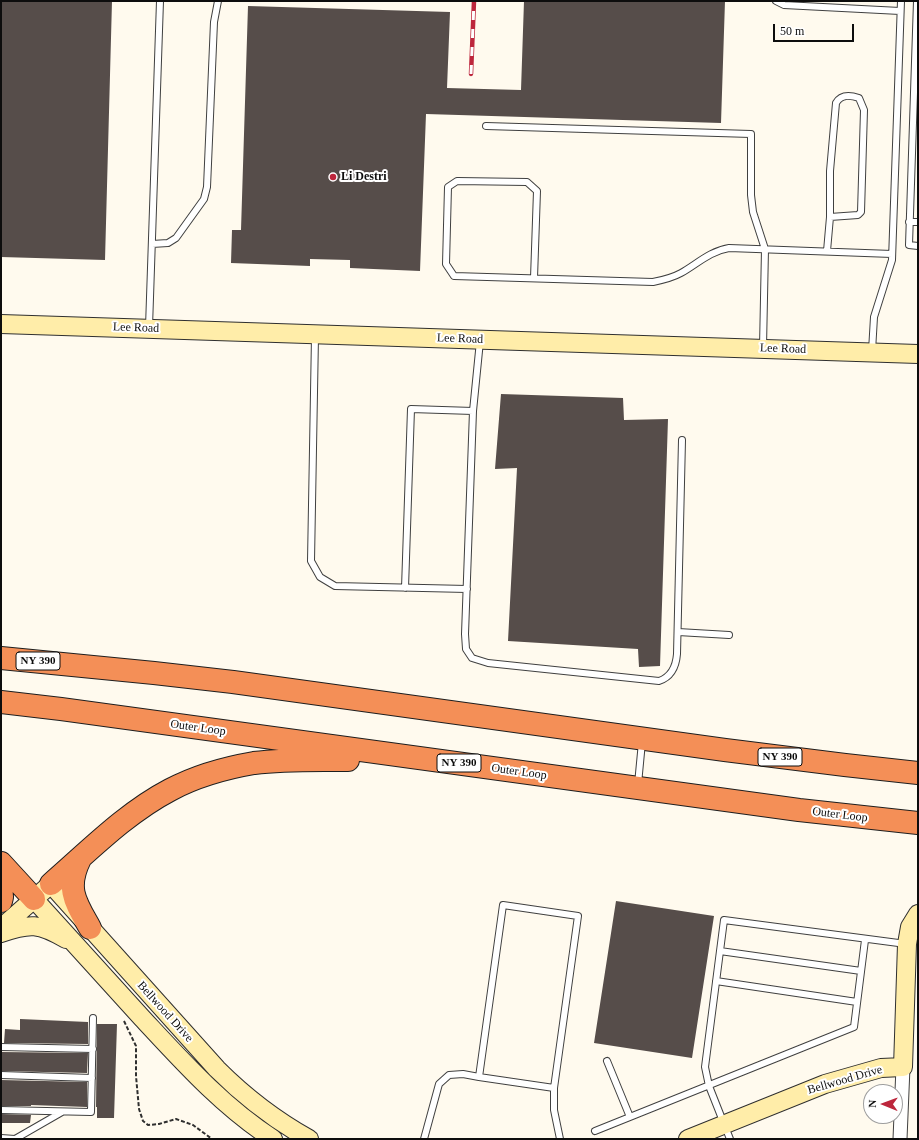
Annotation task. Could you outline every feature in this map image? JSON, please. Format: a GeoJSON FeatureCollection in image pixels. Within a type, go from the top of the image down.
{"type":"FeatureCollection","features":[{"type":"Feature","properties":{"kind":"highway"},"geometry":{"type":"LineString","coordinates":[[1,648],[76,665]]}},
{"type":"Feature","properties":{"kind":"highway","name":"NY 390"},"geometry":{"type":"LineString","coordinates":[[1,658],[241,683],[642,739],[918,773]]}},
{"type":"Feature","properties":{"kind":"highway","name":"Outer Loop"},"geometry":{"type":"LineString","coordinates":[[1,702],[832,814],[918,824]]}},
{"type":"Feature","properties":{"kind":"highway"},"geometry":{"type":"LineString","coordinates":[[51,884],[125,820],[158,797],[177,786],[219,771],[255,763],[295,760],[414,760],[454,763]]}},
{"type":"Feature","properties":{"kind":"highway"},"geometry":{"type":"LineString","coordinates":[[80,859],[74,870],[73,896],[90,928]]}},
{"type":"Feature","properties":{"kind":"highway"},"geometry":{"type":"LineString","coordinates":[[1,863],[34,899]]}},
{"type":"Feature","properties":{"kind":"highway"},"geometry":{"type":"LineString","coordinates":[[1,885],[1,901]]}},
{"type":"Feature","properties":{"kind":"street","name":"Lee Road"},"geometry":{"type":"LineString","coordinates":[[1,324],[918,354]]}},
{"type":"Feature","properties":{"kind":"street"},"geometry":{"type":"LineString","coordinates":[[1,928],[51,884]]}},
{"type":"Feature","properties":{"kind":"street","name":"Bellwood Drive"},"geometry":{"type":"LineString","coordinates":[[51,884],[192,1043],[231,1083],[276,1119],[309,1139]]}},
{"type":"Feature","properties":{"kind":"street","name":"Bellwood Drive"},"geometry":{"type":"LineString","coordinates":[[34,899],[160,1037],[206,1084],[235,1111],[273,1139]]}},
{"type":"Feature","properties":{"kind":"street"},"geometry":{"type":"LineString","coordinates":[[900,1139],[907,944],[910,928],[918,914]]}},
{"type":"Feature","properties":{"kind":"street"},"geometry":{"type":"LineString","coordinates":[[1,933],[26,925],[42,927],[75,944]]}},
{"type":"Feature","properties":{"kind":"street","name":"Bellwood Drive"},"geometry":{"type":"LineString","coordinates":[[688,1139],[727,1132],[829,1082],[881,1068],[903,1067]]}},
{"type":"Feature","properties":{"kind":"lane"},"geometry":{"type":"LineString","coordinates":[[148,329],[160,1]]}},
{"type":"Feature","properties":{"kind":"lane"},"geometry":{"type":"LineString","coordinates":[[152,244],[168,243],[176,238],[204,199],[207,192],[214,22],[218,1]]}},
{"type":"Feature","properties":{"kind":"lane"},"geometry":{"type":"LineString","coordinates":[[776,1],[784,6],[900,11]]}},
{"type":"Feature","properties":{"kind":"lane"},"geometry":{"type":"LineString","coordinates":[[872,352],[874,317],[892,254],[901,1]]}},
{"type":"Feature","properties":{"kind":"lane"},"geometry":{"type":"LineString","coordinates":[[917,1],[915,160],[910,192],[909,245],[918,246]]}},
{"type":"Feature","properties":{"kind":"lane"},"geometry":{"type":"LineString","coordinates":[[827,251],[830,217],[830,171],[836,103],[842,97],[854,96],[858,98],[864,110],[861,212],[858,215],[830,217]]}},
{"type":"Feature","properties":{"kind":"lane"},"geometry":{"type":"LineString","coordinates":[[486,126],[751,134],[752,212],[765,249],[763,348]]}},
{"type":"Feature","properties":{"kind":"lane"},"geometry":{"type":"LineString","coordinates":[[534,278],[537,191],[527,182],[457,181],[448,187],[446,264],[454,276],[653,282],[666,280],[680,274],[712,253],[721,249],[729,248],[892,254]]}},
{"type":"Feature","properties":{"kind":"lane"},"geometry":{"type":"LineString","coordinates":[[910,192],[918,192]]}},
{"type":"Feature","properties":{"kind":"lane"},"geometry":{"type":"LineString","coordinates":[[909,222],[918,222]]}},
{"type":"Feature","properties":{"kind":"lane"},"geometry":{"type":"LineString","coordinates":[[315,334],[312,428],[311,560],[320,577],[335,586],[467,589]]}},
{"type":"Feature","properties":{"kind":"lane"},"geometry":{"type":"LineString","coordinates":[[480,339],[473,411],[467,589],[466,649],[472,658],[488,663],[659,681],[666,678],[676,664],[682,440]]}},
{"type":"Feature","properties":{"kind":"lane"},"geometry":{"type":"LineString","coordinates":[[406,588],[411,409],[473,411]]}},
{"type":"Feature","properties":{"kind":"lane"},"geometry":{"type":"LineString","coordinates":[[678,632],[729,634]]}},
{"type":"Feature","properties":{"kind":"lane"},"geometry":{"type":"LineString","coordinates":[[637,788],[642,739]]}},
{"type":"Feature","properties":{"kind":"lane"},"geometry":{"type":"LineString","coordinates":[[479,1077],[503,905],[578,916],[554,1088],[554,1110],[560,1139]]}},
{"type":"Feature","properties":{"kind":"lane"},"geometry":{"type":"LineString","coordinates":[[727,1132],[709,1086],[705,1061],[724,920],[865,940],[907,944]]}},
{"type":"Feature","properties":{"kind":"lane"},"geometry":{"type":"LineString","coordinates":[[595,1131],[854,1027],[865,940]]}},
{"type":"Feature","properties":{"kind":"lane"},"geometry":{"type":"LineString","coordinates":[[720,951],[861,971]]}},
{"type":"Feature","properties":{"kind":"lane"},"geometry":{"type":"LineString","coordinates":[[716,982],[857,1002]]}},
{"type":"Feature","properties":{"kind":"lane"},"geometry":{"type":"LineString","coordinates":[[1,1110],[91,1112],[93,1018]]}},
{"type":"Feature","properties":{"kind":"lane"},"geometry":{"type":"LineString","coordinates":[[1,1046],[93,1050]]}},
{"type":"Feature","properties":{"kind":"lane"},"geometry":{"type":"LineString","coordinates":[[607,1061],[630,1118]]}},
{"type":"Feature","properties":{"kind":"lane"},"geometry":{"type":"LineString","coordinates":[[424,1139],[439,1084],[449,1075],[463,1074],[554,1088]]}},
{"type":"Feature","properties":{"kind":"lane"},"geometry":{"type":"LineString","coordinates":[[1,1075],[92,1078]]}},
{"type":"Feature","properties":{"kind":"lane"},"geometry":{"type":"LineString","coordinates":[[1,1138],[15,1139],[62,1112]]}},
{"type":"Feature","properties":{"kind":"path"},"geometry":{"type":"LineString","coordinates":[[124,1019],[136,1046],[136,1076],[139,1109],[143,1121],[148,1126],[176,1119],[193,1125],[212,1139]]}},
{"type":"Feature","properties":{"kind":"building"},"geometry":{"type":"Polygon","coordinates":[[[1,1],[112,1],[105,260],[1,257],[1,1]]]}},
{"type":"Feature","properties":{"kind":"building","name":"Li Destri"},"geometry":{"type":"Polygon","coordinates":[[[524,1],[725,1],[721,123],[426,114],[420,271],[350,268],[350,260],[310,259],[310,266],[231,263],[232,230],[241,230],[248,6],[450,12],[447,88],[521,90],[524,1]]]}},
{"type":"Feature","properties":{"kind":"building"},"geometry":{"type":"Polygon","coordinates":[[[501,394],[623,398],[624,420],[668,419],[660,666],[639,667],[638,649],[508,641],[517,468],[495,469],[501,394]]]}},
{"type":"Feature","properties":{"kind":"building"},"geometry":{"type":"Polygon","coordinates":[[[616,901],[714,916],[692,1058],[594,1043],[616,901]]]}},
{"type":"Feature","properties":{"kind":"building"},"geometry":{"type":"Polygon","coordinates":[[[20,1019],[88,1022],[88,1044],[4,1043],[5,1029],[20,1030],[20,1019]]]}},
{"type":"Feature","properties":{"kind":"building"},"geometry":{"type":"Polygon","coordinates":[[[97,1024],[117,1024],[114,1118],[97,1118],[97,1024]]]}},
{"type":"Feature","properties":{"kind":"building"},"geometry":{"type":"Polygon","coordinates":[[[1,1052],[88,1053],[87,1073],[1,1071],[1,1052]]]}},
{"type":"Feature","properties":{"kind":"building"},"geometry":{"type":"Polygon","coordinates":[[[1,1080],[87,1082],[87,1107],[31,1105],[1,1106],[1,1080]]]}},
{"type":"Feature","properties":{"kind":"building"},"geometry":{"type":"Polygon","coordinates":[[[1,1114],[31,1115],[30,1123],[1,1123],[1,1114]]]}},
{"type":"Feature","properties":{"kind":"railway"},"geometry":{"type":"LineString","coordinates":[[471,74],[474,1]]}},
{"type":"Feature","properties":{"kind":"place","name":"Li Destri"},"geometry":{"type":"Point","coordinates":[333,177]}}]}
